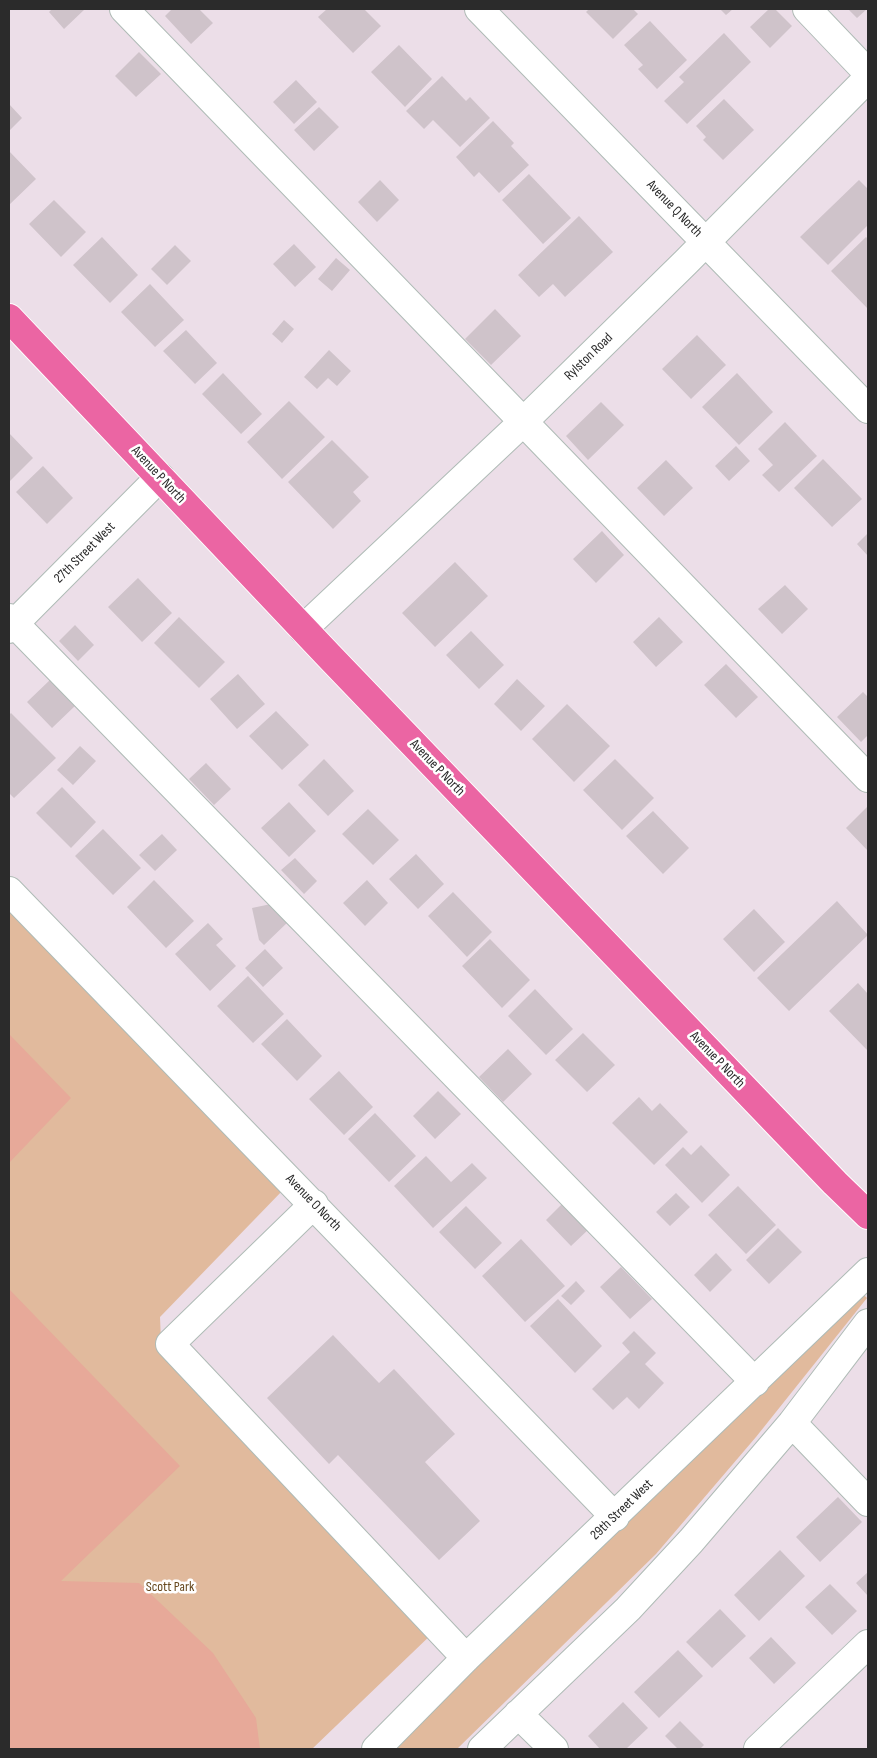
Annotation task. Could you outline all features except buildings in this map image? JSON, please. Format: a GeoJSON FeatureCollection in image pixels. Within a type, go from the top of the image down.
{"type":"FeatureCollection","features":[{"type":"Feature","properties":{"kind":"main road","name":"Avenue P North"},"geometry":{"type":"LineString","coordinates":[[9,318],[303,629],[868,1215]]}},
{"type":"Feature","properties":{"kind":"street"},"geometry":{"type":"LineString","coordinates":[[124,9],[868,778]]}},
{"type":"Feature","properties":{"kind":"street","name":"Avenue Q North"},"geometry":{"type":"LineString","coordinates":[[479,9],[868,409]]}},
{"type":"Feature","properties":{"kind":"street"},"geometry":{"type":"LineString","coordinates":[[806,9],[868,73]]}},
{"type":"Feature","properties":{"kind":"street","name":"Rylston Road"},"geometry":{"type":"LineString","coordinates":[[303,629],[523,422],[706,242],[868,78]]}},
{"type":"Feature","properties":{"kind":"street","name":"27th Street West"},"geometry":{"type":"LineString","coordinates":[[11,623],[160,477]]}},
{"type":"Feature","properties":{"kind":"street"},"geometry":{"type":"LineString","coordinates":[[11,623],[755,1382]]}},
{"type":"Feature","properties":{"kind":"street","name":"Avenue O North"},"geometry":{"type":"LineString","coordinates":[[9,891],[615,1517]]}},
{"type":"Feature","properties":{"kind":"street"},"geometry":{"type":"LineString","coordinates":[[314,1204],[170,1344],[466,1658]]}},
{"type":"Feature","properties":{"kind":"street","name":"29th Street West"},"geometry":{"type":"LineString","coordinates":[[376,1749],[466,1658],[868,1272]]}},
{"type":"Feature","properties":{"kind":"street"},"geometry":{"type":"LineString","coordinates":[[482,1749],[628,1609],[691,1541],[792,1423],[868,1323]]}},
{"type":"Feature","properties":{"kind":"street"},"geometry":{"type":"LineString","coordinates":[[792,1423],[868,1502]]}},
{"type":"Feature","properties":{"kind":"street"},"geometry":{"type":"LineString","coordinates":[[758,1749],[868,1644]]}},
{"type":"Feature","properties":{"kind":"street"},"geometry":{"type":"LineString","coordinates":[[518,1714],[554,1749]]}},
{"type":"Feature","properties":{"kind":"green space","name":"Scott Park"},"geometry":{"type":"Polygon","coordinates":[[[9,907],[284,1189],[160,1317],[161,1341],[436,1630],[312,1749],[9,1749],[9,907]]]}},
{"type":"Feature","properties":{"kind":"green space"},"geometry":{"type":"Polygon","coordinates":[[[862,1293],[867,1298],[756,1437],[656,1554],[457,1749],[392,1749],[862,1293]]]}},
{"type":"Feature","properties":{"kind":"shaded area"},"geometry":{"type":"Polygon","coordinates":[[[9,1034],[71,1098],[9,1163],[9,1034]]]}},
{"type":"Feature","properties":{"kind":"shaded area"},"geometry":{"type":"Polygon","coordinates":[[[9,1289],[180,1466],[61,1581],[139,1583],[213,1653],[256,1718],[260,1749],[9,1749],[9,1289]]]}}]}
